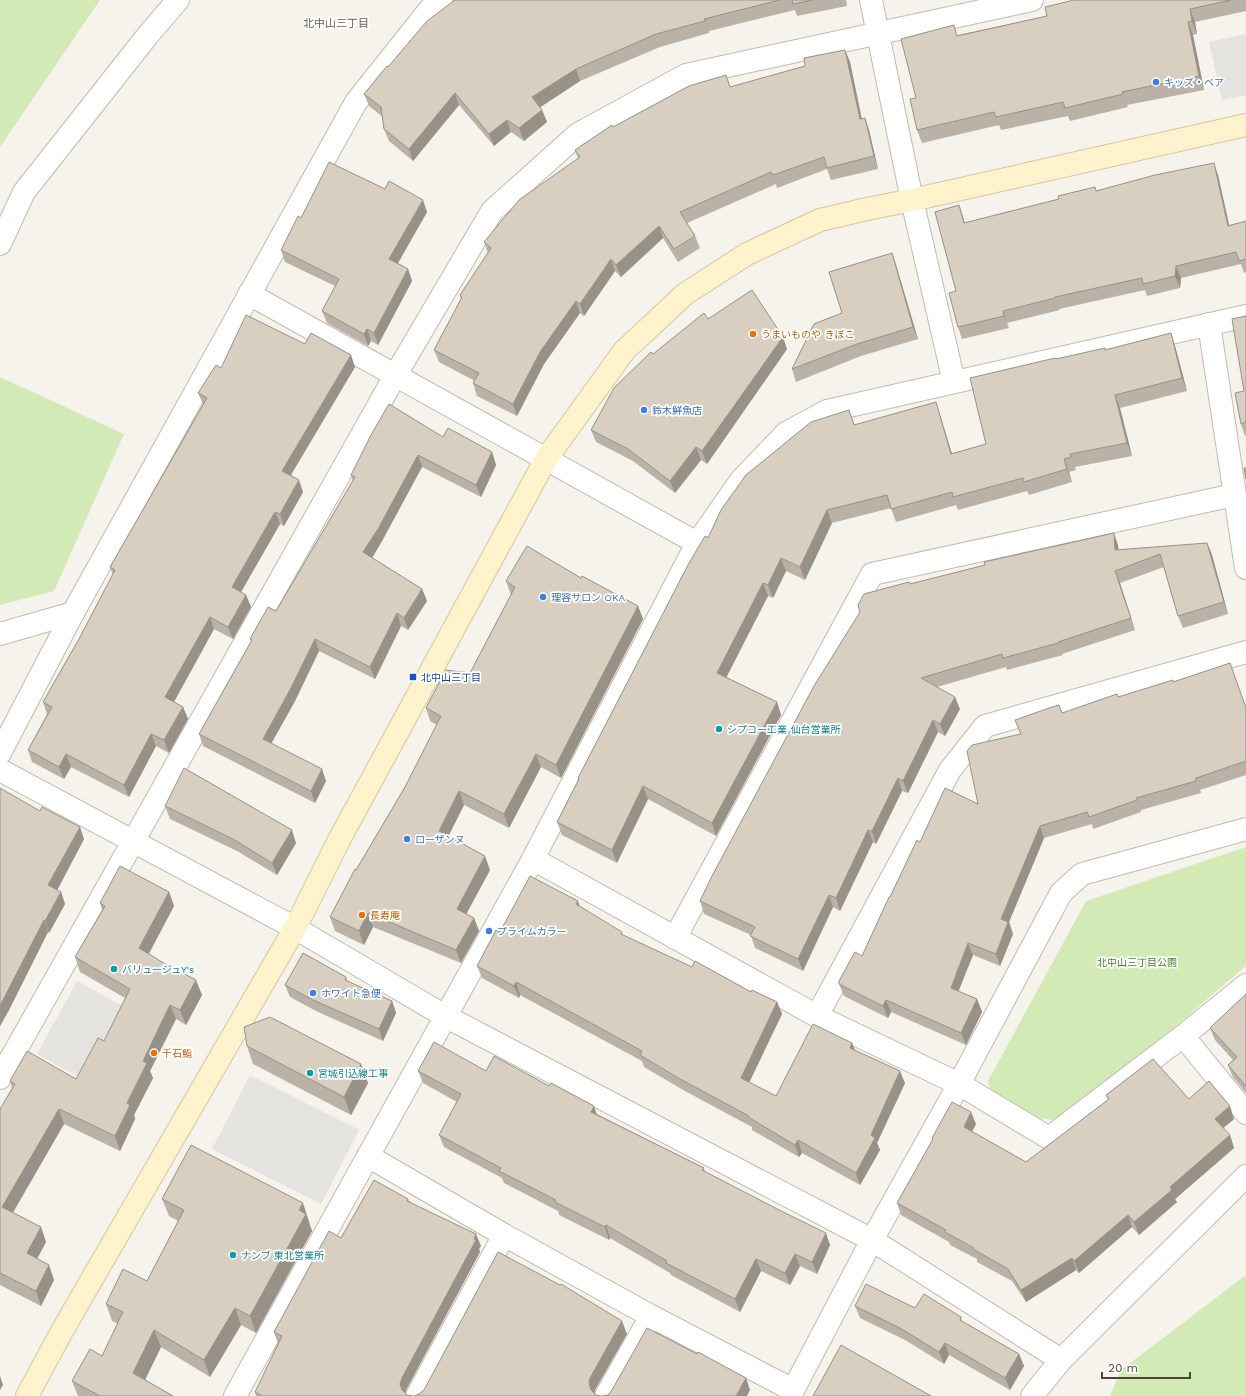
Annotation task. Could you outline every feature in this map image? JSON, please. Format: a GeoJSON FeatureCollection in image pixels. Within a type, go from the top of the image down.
{"type":"FeatureCollection","features":[{"type":"Feature","properties":{"kind":"street"},"geometry":{"type":"LineString","coordinates":[[0,244],[24,192],[178,0]]}},
{"type":"Feature","properties":{"kind":"street"},"geometry":{"type":"LineString","coordinates":[[0,753],[72,612],[356,102],[430,9],[441,0]]}},
{"type":"Feature","properties":{"kind":"street"},"geometry":{"type":"LineString","coordinates":[[871,0],[912,200],[954,382]]}},
{"type":"Feature","properties":{"kind":"street"},"geometry":{"type":"LineString","coordinates":[[0,1078],[395,376],[492,211],[578,134],[686,76],[1032,0]]}},
{"type":"Feature","properties":{"kind":"street"},"geometry":{"type":"LineString","coordinates":[[27,1396],[62,1331],[295,928],[339,840],[546,459],[624,351],[685,294],[748,254],[820,220],[1246,125]]}},
{"type":"Feature","properties":{"kind":"street"},"geometry":{"type":"LineString","coordinates":[[249,294],[697,542]]}},
{"type":"Feature","properties":{"kind":"street"},"geometry":{"type":"LineString","coordinates":[[235,1396],[533,859],[697,542],[740,480],[786,433],[827,411],[1246,316]]}},
{"type":"Feature","properties":{"kind":"street"},"geometry":{"type":"LineString","coordinates":[[1209,324],[1246,568]]}},
{"type":"Feature","properties":{"kind":"street"},"geometry":{"type":"LineString","coordinates":[[675,938],[872,574],[1234,495]]}},
{"type":"Feature","properties":{"kind":"street"},"geometry":{"type":"LineString","coordinates":[[0,634],[72,612]]}},
{"type":"Feature","properties":{"kind":"street"},"geometry":{"type":"LineString","coordinates":[[816,1016],[950,770],[986,726],[1246,652]]}},
{"type":"Feature","properties":{"kind":"street"},"geometry":{"type":"LineString","coordinates":[[0,770],[295,928],[446,1016],[872,1240],[1061,1360]]}},
{"type":"Feature","properties":{"kind":"street"},"geometry":{"type":"LineString","coordinates":[[368,1156],[504,1235],[791,1393],[872,1240],[959,1084],[1061,893],[1082,874],[1246,829]]}},
{"type":"Feature","properties":{"kind":"street"},"geometry":{"type":"LineString","coordinates":[[533,859],[816,1016],[959,1084],[1049,1138],[1183,1036],[1246,985]]}},
{"type":"Feature","properties":{"kind":"street"},"geometry":{"type":"LineString","coordinates":[[1183,1036],[1246,1113]]}},
{"type":"Feature","properties":{"kind":"street"},"geometry":{"type":"LineString","coordinates":[[1032,1396],[1061,1360],[1246,1176]]}},
{"type":"Feature","properties":{"kind":"street"},"geometry":{"type":"LineString","coordinates":[[417,1396],[504,1235]]}},
{"type":"Feature","properties":{"kind":"street"},"geometry":{"type":"LineString","coordinates":[[606,1396],[651,1316]]}},
{"type":"Feature","properties":{"kind":"green space"},"geometry":{"type":"Polygon","coordinates":[[[0,0],[100,0],[0,147],[0,0]]]}},
{"type":"Feature","properties":{"kind":"green space"},"geometry":{"type":"Polygon","coordinates":[[[0,377],[124,434],[54,591],[0,605],[0,377]]]}},
{"type":"Feature","properties":{"kind":"green space","name":"北中山三丁目公園"},"geometry":{"type":"Polygon","coordinates":[[[1246,847],[1246,966],[1064,1121],[1037,1118],[994,1101],[988,1081],[1086,901],[1246,847]]]}},
{"type":"Feature","properties":{"kind":"green space"},"geometry":{"type":"Polygon","coordinates":[[[1246,1275],[1246,1396],[1110,1396],[1121,1370],[1246,1275]]]}},
{"type":"Feature","properties":{"kind":"shaded area"},"geometry":{"type":"Polygon","coordinates":[[[1246,34],[1246,95],[1222,100],[1209,42],[1246,34]]]}},
{"type":"Feature","properties":{"kind":"shaded area"},"geometry":{"type":"Polygon","coordinates":[[[77,981],[128,1009],[88,1082],[37,1054],[77,981]]]}},
{"type":"Feature","properties":{"kind":"shaded area"},"geometry":{"type":"Polygon","coordinates":[[[250,1075],[359,1130],[321,1204],[212,1149],[250,1075]]]}},
{"type":"Feature","properties":{"kind":"building"},"geometry":{"type":"Polygon","coordinates":[[[455,0],[780,0],[704,19],[705,21],[656,34],[576,69],[532,97],[542,110],[519,128],[507,120],[489,134],[455,93],[409,149],[384,129],[381,107],[364,94],[427,21],[455,0]]]}},
{"type":"Feature","properties":{"kind":"building"},"geometry":{"type":"Polygon","coordinates":[[[792,0],[813,0],[793,4],[792,0]]]}},
{"type":"Feature","properties":{"kind":"building"},"geometry":{"type":"Polygon","coordinates":[[[1074,0],[1231,0],[1190,9],[1192,21],[1188,22],[1199,76],[1122,92],[1123,94],[1065,108],[1063,102],[996,117],[994,112],[917,130],[910,99],[916,98],[901,39],[954,25],[957,36],[1047,16],[1045,7],[1074,0]]]}},
{"type":"Feature","properties":{"kind":"building"},"geometry":{"type":"Polygon","coordinates":[[[845,50],[860,119],[865,118],[874,156],[827,168],[824,157],[773,175],[771,172],[680,212],[695,236],[674,249],[659,226],[616,265],[611,259],[580,304],[576,301],[540,352],[513,404],[473,383],[479,373],[434,350],[462,297],[460,295],[491,248],[484,242],[519,200],[580,157],[575,150],[612,125],[613,127],[689,86],[726,75],[730,87],[805,66],[804,58],[845,50]]]}},
{"type":"Feature","properties":{"kind":"building"},"geometry":{"type":"Polygon","coordinates":[[[329,162],[385,189],[389,181],[423,200],[389,259],[408,269],[374,333],[367,329],[364,334],[322,311],[339,279],[281,250],[298,216],[301,218],[329,162]]]}},
{"type":"Feature","properties":{"kind":"building"},"geometry":{"type":"Polygon","coordinates":[[[1214,163],[1228,226],[1246,221],[1246,259],[1239,261],[1236,252],[1176,266],[1175,276],[1143,284],[1142,278],[1055,297],[1003,311],[1004,316],[958,327],[949,293],[956,291],[935,212],[959,205],[964,223],[1059,199],[1058,196],[1095,187],[1096,191],[1155,175],[1214,163]]]}},
{"type":"Feature","properties":{"kind":"building"},"geometry":{"type":"Polygon","coordinates":[[[892,253],[913,327],[857,344],[792,369],[814,324],[842,313],[829,272],[892,253]]]}},
{"type":"Feature","properties":{"kind":"building"},"geometry":{"type":"Polygon","coordinates":[[[752,290],[783,337],[702,451],[696,447],[670,481],[628,449],[591,430],[614,388],[651,352],[653,354],[704,313],[708,319],[752,290]]]}},
{"type":"Feature","properties":{"kind":"building"},"geometry":{"type":"Polygon","coordinates":[[[246,315],[305,344],[311,333],[351,355],[282,471],[299,480],[280,514],[275,512],[232,587],[246,595],[228,627],[210,617],[165,697],[183,707],[164,740],[151,734],[124,785],[66,754],[59,767],[28,750],[52,707],[43,702],[79,639],[115,570],[110,567],[207,398],[198,393],[216,365],[221,368],[246,315]]]}},
{"type":"Feature","properties":{"kind":"building"},"geometry":{"type":"Polygon","coordinates":[[[1246,316],[1246,422],[1241,424],[1235,393],[1244,391],[1232,319],[1246,316]]]}},
{"type":"Feature","properties":{"kind":"building"},"geometry":{"type":"Polygon","coordinates":[[[1171,333],[1182,378],[1115,395],[1127,443],[1070,454],[1071,457],[1064,459],[1067,469],[1024,482],[1023,478],[953,497],[952,492],[891,509],[887,495],[827,510],[800,567],[781,558],[768,585],[763,583],[717,673],[777,702],[712,823],[643,786],[612,850],[557,822],[579,779],[578,778],[689,563],[705,536],[708,538],[721,510],[746,475],[811,422],[849,410],[854,425],[936,402],[951,454],[986,444],[970,378],[1055,358],[1105,348],[1105,350],[1171,333]]]}},
{"type":"Feature","properties":{"kind":"building"},"geometry":{"type":"Polygon","coordinates":[[[389,404],[443,437],[448,428],[492,452],[476,485],[418,455],[378,529],[363,552],[422,589],[404,618],[397,613],[370,667],[315,639],[291,688],[263,739],[322,769],[311,791],[199,734],[252,640],[250,639],[268,607],[276,611],[355,477],[351,475],[371,435],[389,404]]]}},
{"type":"Feature","properties":{"kind":"building"},"geometry":{"type":"Polygon","coordinates":[[[1244,468],[1246,468],[1246,479],[1244,468]]]}},
{"type":"Feature","properties":{"kind":"building"},"geometry":{"type":"Polygon","coordinates":[[[1114,533],[1115,550],[1207,543],[1224,602],[1178,616],[1160,554],[1115,571],[1131,618],[1058,643],[1003,658],[1002,654],[921,678],[955,697],[940,724],[933,720],[903,781],[898,778],[872,831],[868,830],[836,898],[829,895],[798,959],[750,936],[755,927],[700,901],[814,686],[860,612],[858,605],[864,594],[985,565],[984,562],[1114,533]]]}},
{"type":"Feature","properties":{"kind":"building"},"geometry":{"type":"Polygon","coordinates":[[[527,546],[581,578],[582,576],[638,606],[556,765],[536,754],[504,814],[459,791],[439,831],[485,856],[457,909],[474,918],[456,950],[368,913],[359,931],[330,917],[355,869],[356,870],[405,787],[441,716],[426,708],[446,670],[470,673],[515,587],[506,581],[527,546]]]}},
{"type":"Feature","properties":{"kind":"building"},"geometry":{"type":"Polygon","coordinates":[[[1230,663],[1246,708],[1246,761],[1196,778],[1196,781],[1136,798],[1137,800],[1089,817],[1087,812],[1040,826],[1001,919],[1008,922],[996,954],[968,943],[951,988],[977,999],[961,1033],[886,1000],[883,1006],[839,984],[839,981],[855,952],[862,956],[917,840],[920,842],[945,788],[978,804],[967,751],[972,745],[1021,734],[1015,720],[1052,707],[1059,705],[1062,713],[1117,694],[1118,697],[1173,680],[1173,682],[1230,663]]]}},
{"type":"Feature","properties":{"kind":"building"},"geometry":{"type":"Polygon","coordinates":[[[184,768],[292,830],[272,863],[233,839],[165,806],[184,768]]]}},
{"type":"Feature","properties":{"kind":"building"},"geometry":{"type":"Polygon","coordinates":[[[0,788],[40,811],[42,807],[80,827],[48,885],[61,892],[45,921],[44,920],[0,1006],[0,788]]]}},
{"type":"Feature","properties":{"kind":"building"},"geometry":{"type":"Polygon","coordinates":[[[120,866],[169,892],[139,948],[196,980],[180,1010],[170,1005],[143,1061],[147,1063],[127,1103],[130,1105],[115,1136],[59,1109],[2,1207],[41,1227],[27,1253],[49,1265],[36,1291],[0,1273],[0,1109],[15,1084],[10,1081],[27,1051],[76,1079],[98,1038],[104,1041],[130,989],[75,957],[105,906],[100,903],[120,866]]]}},
{"type":"Feature","properties":{"kind":"building"},"geometry":{"type":"Polygon","coordinates":[[[530,876],[578,901],[576,904],[622,932],[621,934],[692,967],[695,961],[751,992],[752,990],[777,1002],[741,1078],[776,1096],[813,1024],[852,1043],[850,1048],[900,1071],[871,1135],[875,1138],[856,1173],[798,1140],[795,1145],[748,1117],[749,1116],[680,1079],[640,1055],[642,1051],[516,982],[514,986],[477,966],[496,930],[500,932],[530,876]]]}},
{"type":"Feature","properties":{"kind":"building"},"geometry":{"type":"Polygon","coordinates":[[[303,953],[346,977],[345,980],[392,1001],[379,1029],[313,1000],[285,985],[303,953]]]}},
{"type":"Feature","properties":{"kind":"building"},"geometry":{"type":"Polygon","coordinates":[[[1246,994],[1246,1086],[1228,1065],[1237,1057],[1210,1028],[1246,994]]]}},
{"type":"Feature","properties":{"kind":"building"},"geometry":{"type":"Polygon","coordinates":[[[270,1017],[361,1064],[344,1097],[247,1046],[244,1027],[270,1017]]]}},
{"type":"Feature","properties":{"kind":"building"},"geometry":{"type":"Polygon","coordinates":[[[434,1042],[486,1071],[494,1056],[549,1086],[551,1083],[594,1106],[591,1112],[704,1168],[702,1170],[826,1233],[812,1262],[795,1254],[785,1273],[756,1259],[735,1299],[666,1263],[667,1261],[606,1225],[605,1227],[555,1202],[556,1200],[499,1171],[501,1168],[439,1135],[461,1094],[418,1071],[434,1042]]]}},
{"type":"Feature","properties":{"kind":"building"},"geometry":{"type":"Polygon","coordinates":[[[1153,1059],[1189,1099],[1209,1081],[1230,1106],[1215,1119],[1230,1135],[1170,1187],[1172,1190],[1134,1222],[1128,1215],[1074,1261],[1072,1258],[1021,1290],[1008,1269],[945,1232],[946,1230],[897,1203],[952,1102],[971,1112],[964,1127],[1026,1162],[1109,1099],[1106,1095],[1153,1059]]]}},
{"type":"Feature","properties":{"kind":"building"},"geometry":{"type":"Polygon","coordinates":[[[191,1145],[303,1203],[299,1210],[306,1214],[250,1316],[235,1308],[204,1360],[154,1330],[133,1373],[173,1396],[100,1396],[72,1381],[90,1349],[102,1356],[123,1312],[106,1304],[123,1269],[147,1281],[184,1210],[162,1199],[191,1145]]]}},
{"type":"Feature","properties":{"kind":"building"},"geometry":{"type":"Polygon","coordinates":[[[374,1180],[408,1199],[407,1201],[476,1234],[474,1239],[476,1240],[402,1378],[400,1384],[402,1390],[407,1395],[413,1396],[263,1396],[255,1392],[282,1336],[274,1332],[329,1231],[341,1238],[374,1180]]]}},
{"type":"Feature","properties":{"kind":"building"},"geometry":{"type":"Polygon","coordinates":[[[498,1252],[560,1285],[561,1284],[622,1321],[590,1378],[589,1383],[591,1390],[596,1395],[601,1396],[414,1396],[424,1390],[498,1252]]]}},
{"type":"Feature","properties":{"kind":"building"},"geometry":{"type":"Polygon","coordinates":[[[866,1284],[915,1308],[924,1294],[961,1317],[960,1320],[1019,1354],[1005,1378],[945,1343],[939,1352],[900,1328],[855,1306],[866,1284]]]}},
{"type":"Feature","properties":{"kind":"building"},"geometry":{"type":"Polygon","coordinates":[[[647,1328],[697,1354],[698,1352],[746,1378],[736,1396],[602,1396],[608,1395],[612,1390],[647,1328]]]}},
{"type":"Feature","properties":{"kind":"building"},"geometry":{"type":"Polygon","coordinates":[[[841,1345],[931,1396],[813,1396],[841,1345]]]}},
{"type":"Feature","properties":{"kind":"place","name":"キッズ・ベア"},"geometry":{"type":"Point","coordinates":[1156,82]}},
{"type":"Feature","properties":{"kind":"place","name":"うまいものや きぼこ"},"geometry":{"type":"Point","coordinates":[753,334]}},
{"type":"Feature","properties":{"kind":"place","name":"鈴木鮮魚店"},"geometry":{"type":"Point","coordinates":[644,410]}},
{"type":"Feature","properties":{"kind":"place","name":"理容サロン OKA"},"geometry":{"type":"Point","coordinates":[543,597]}},
{"type":"Feature","properties":{"kind":"place","name":"北中山三丁目"},"geometry":{"type":"Point","coordinates":[413,677]}},
{"type":"Feature","properties":{"kind":"place","name":"シプコー工業 仙台営業所"},"geometry":{"type":"Point","coordinates":[719,729]}},
{"type":"Feature","properties":{"kind":"place","name":"ローザンヌ"},"geometry":{"type":"Point","coordinates":[407,839]}},
{"type":"Feature","properties":{"kind":"place","name":"長寿庵"},"geometry":{"type":"Point","coordinates":[362,915]}},
{"type":"Feature","properties":{"kind":"place","name":"プライムカラー"},"geometry":{"type":"Point","coordinates":[489,931]}},
{"type":"Feature","properties":{"kind":"place","name":"バリュージュY's"},"geometry":{"type":"Point","coordinates":[114,969]}},
{"type":"Feature","properties":{"kind":"place","name":"ホワイト急便"},"geometry":{"type":"Point","coordinates":[313,993]}},
{"type":"Feature","properties":{"kind":"place","name":"千石鮨"},"geometry":{"type":"Point","coordinates":[154,1053]}},
{"type":"Feature","properties":{"kind":"place","name":"宮城引込線工事"},"geometry":{"type":"Point","coordinates":[310,1073]}},
{"type":"Feature","properties":{"kind":"place","name":"ナンブ 東北営業所"},"geometry":{"type":"Point","coordinates":[233,1255]}},
{"type":"Feature","properties":{"kind":"district","name":"北中山三丁目"},"geometry":{"type":"Point","coordinates":[336,23]}}]}
